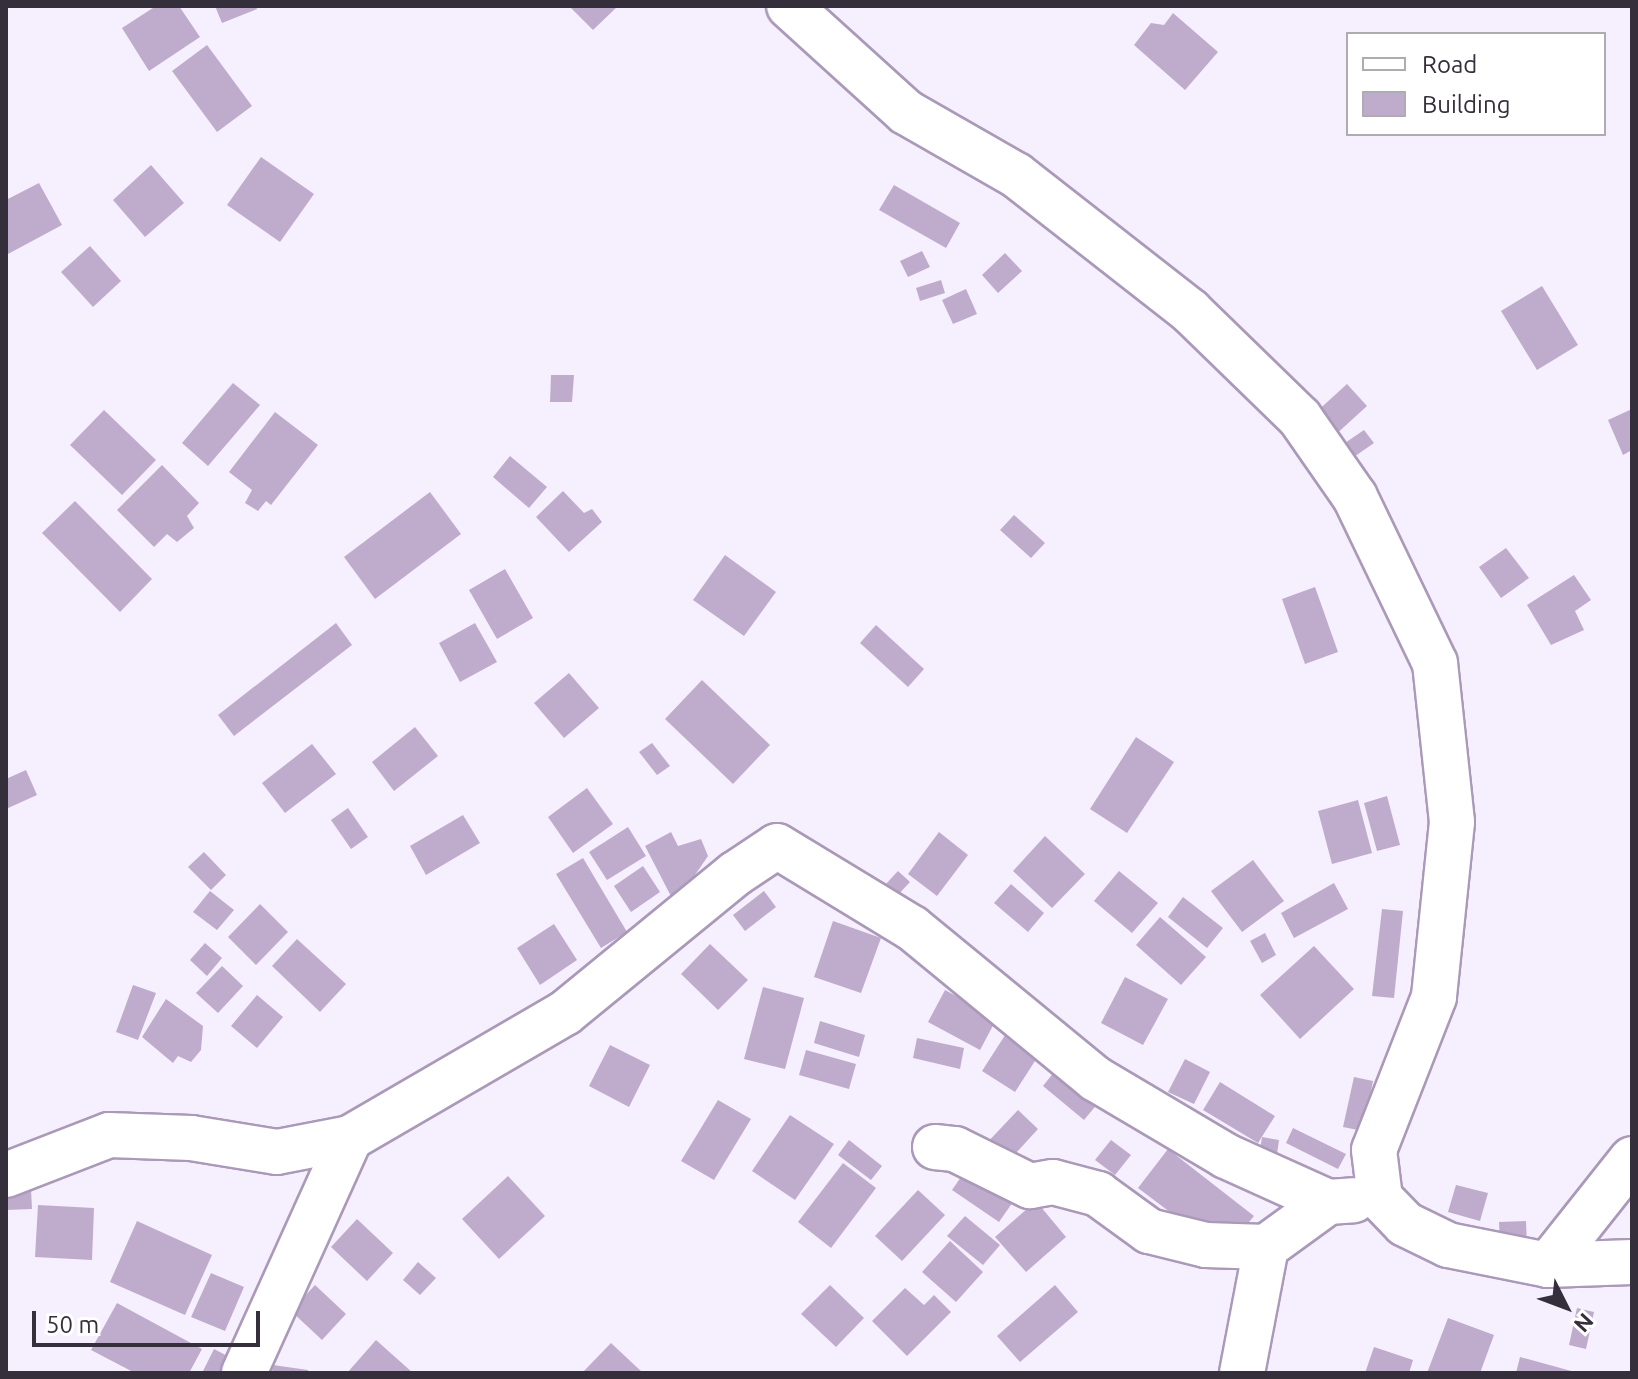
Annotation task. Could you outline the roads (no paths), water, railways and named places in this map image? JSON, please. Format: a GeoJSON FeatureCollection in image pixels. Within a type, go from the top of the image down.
{"type":"FeatureCollection","features":[{"type":"Feature","properties":{"kind":"street"},"geometry":{"type":"LineString","coordinates":[[789,6],[906,112],[1016,175],[1190,311],[1300,418],[1355,497],[1435,663],[1452,822],[1434,997],[1374,1150],[1380,1198],[1405,1224],[1448,1245],[1548,1265],[1632,1262]]}},
{"type":"Feature","properties":{"kind":"street"},"geometry":{"type":"LineString","coordinates":[[6,1175],[109,1135],[191,1138],[277,1152],[350,1138],[565,1013],[735,874],[777,846],[912,928],[1096,1079],[1226,1156],[1328,1202],[1380,1198]]}},
{"type":"Feature","properties":{"kind":"street"},"geometry":{"type":"LineString","coordinates":[[244,1373],[350,1138]]}},
{"type":"Feature","properties":{"kind":"street"},"geometry":{"type":"LineString","coordinates":[[935,1147],[955,1149],[1030,1186],[1053,1182],[1098,1194],[1149,1231],[1206,1245],[1266,1247],[1328,1202]]}},
{"type":"Feature","properties":{"kind":"street"},"geometry":{"type":"LineString","coordinates":[[1548,1265],[1632,1159]]}},
{"type":"Feature","properties":{"kind":"street"},"geometry":{"type":"LineString","coordinates":[[1242,1373],[1266,1247]]}}]}
